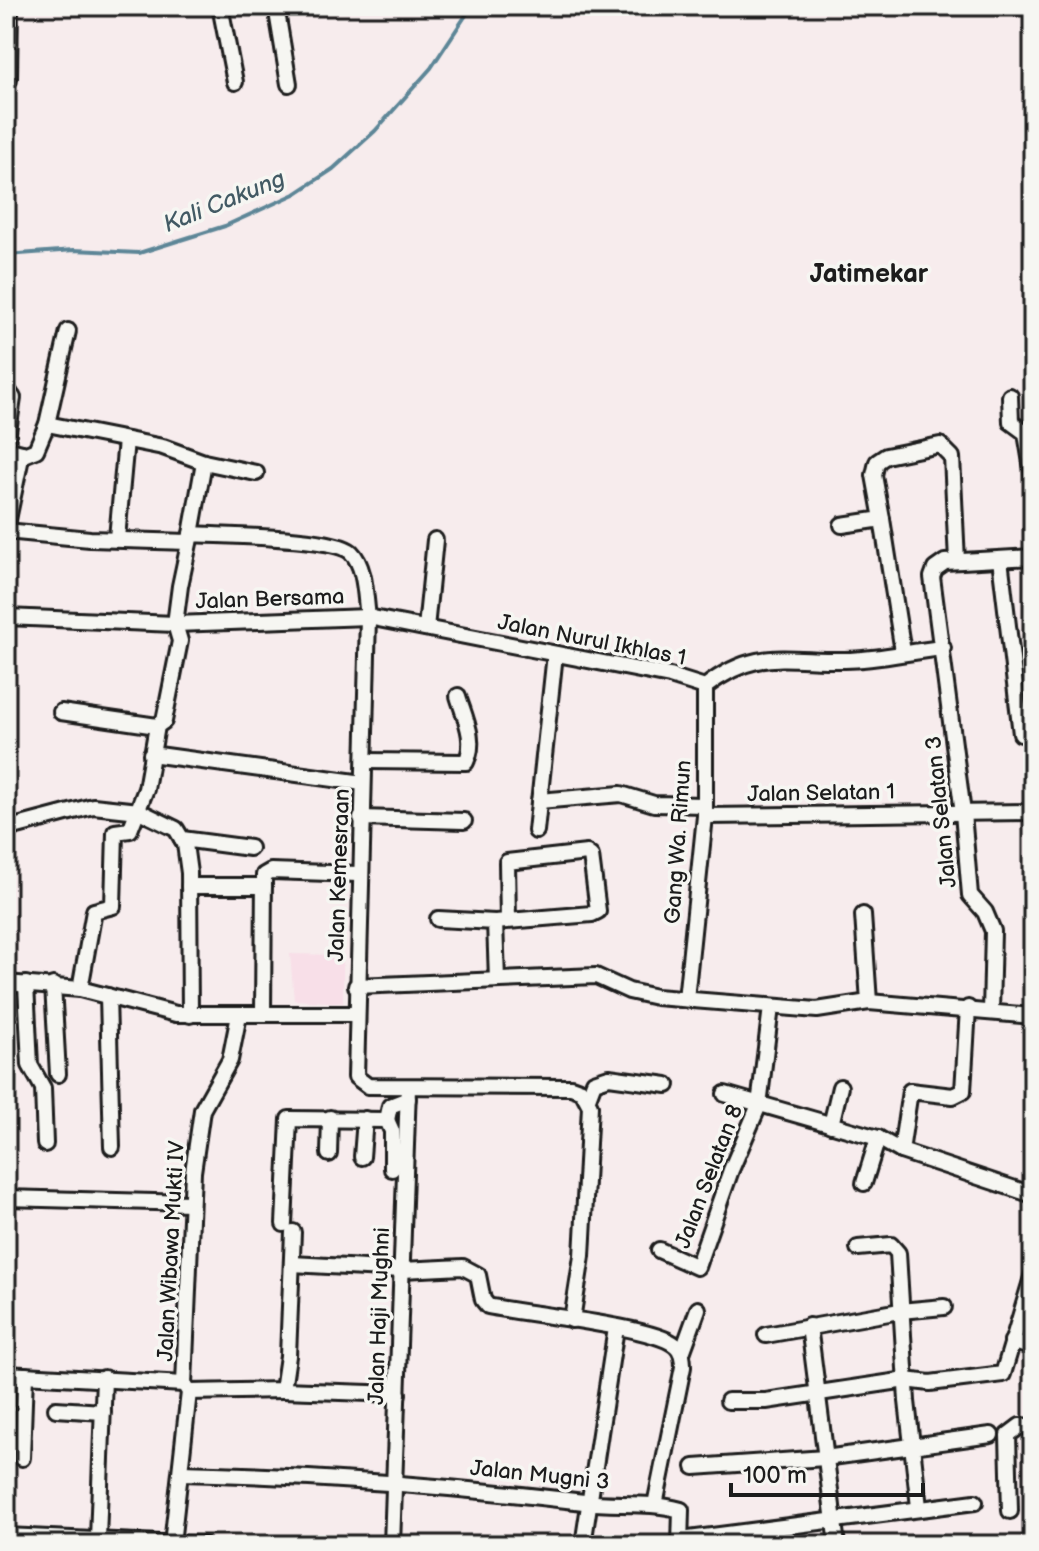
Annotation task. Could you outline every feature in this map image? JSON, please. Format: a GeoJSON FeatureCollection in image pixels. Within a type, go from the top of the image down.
{"type":"FeatureCollection","features":[{"type":"Feature","properties":{"kind":"street"},"geometry":{"type":"LineString","coordinates":[[9,80],[10,6]]}},
{"type":"Feature","properties":{"kind":"street"},"geometry":{"type":"LineString","coordinates":[[220,6],[235,82]]}},
{"type":"Feature","properties":{"kind":"street"},"geometry":{"type":"LineString","coordinates":[[276,6],[289,84]]}},
{"type":"Feature","properties":{"kind":"street"},"geometry":{"type":"LineString","coordinates":[[6,388],[13,398],[6,447],[22,453],[34,453],[47,424],[68,331]]}},
{"type":"Feature","properties":{"kind":"street"},"geometry":{"type":"LineString","coordinates":[[1010,396],[1009,417],[1026,433],[1033,475]]}},
{"type":"Feature","properties":{"kind":"street"},"geometry":{"type":"LineString","coordinates":[[47,424],[163,447],[204,462],[256,473]]}},
{"type":"Feature","properties":{"kind":"street"},"geometry":{"type":"LineString","coordinates":[[117,538],[126,440]]}},
{"type":"Feature","properties":{"kind":"street"},"geometry":{"type":"LineString","coordinates":[[903,652],[874,475],[877,462],[886,456],[940,445],[952,457],[957,561],[1033,557]]}},
{"type":"Feature","properties":{"kind":"street"},"geometry":{"type":"LineString","coordinates":[[22,453],[6,530],[117,538],[190,538]]}},
{"type":"Feature","properties":{"kind":"street"},"geometry":{"type":"LineString","coordinates":[[80,989],[94,911],[113,906],[115,832],[130,830],[139,811],[157,726],[164,721],[180,641],[175,624],[204,462]]}},
{"type":"Feature","properties":{"kind":"street"},"geometry":{"type":"LineString","coordinates":[[842,525],[882,519]]}},
{"type":"Feature","properties":{"kind":"street","name":"Jalan Kemesraan"},"geometry":{"type":"LineString","coordinates":[[190,538],[298,540],[338,545],[349,550],[360,568],[368,617],[354,1071],[358,1082],[408,1093]]}},
{"type":"Feature","properties":{"kind":"street"},"geometry":{"type":"LineString","coordinates":[[426,628],[435,540]]}},
{"type":"Feature","properties":{"kind":"street"},"geometry":{"type":"LineString","coordinates":[[1000,559],[1021,734]]}},
{"type":"Feature","properties":{"kind":"street","name":"Jalan Selatan 3"},"geometry":{"type":"LineString","coordinates":[[957,561],[939,565],[932,577],[963,813],[970,895],[985,912],[993,931],[991,1012]]}},
{"type":"Feature","properties":{"kind":"street","name":"Jalan Nurul Ikhlas 1"},"geometry":{"type":"LineString","coordinates":[[368,617],[670,676],[705,687],[730,668],[757,661],[847,660],[943,648]]}},
{"type":"Feature","properties":{"kind":"street","name":"Jalan Bersama"},"geometry":{"type":"LineString","coordinates":[[6,622],[175,624],[368,617]]}},
{"type":"Feature","properties":{"kind":"street"},"geometry":{"type":"LineString","coordinates":[[536,831],[555,654]]}},
{"type":"Feature","properties":{"kind":"street","name":"Gang Wa. Rimun"},"geometry":{"type":"LineString","coordinates":[[686,999],[705,810],[705,687]]}},
{"type":"Feature","properties":{"kind":"street"},"geometry":{"type":"LineString","coordinates":[[365,761],[466,762],[470,738],[458,696]]}},
{"type":"Feature","properties":{"kind":"street"},"geometry":{"type":"LineString","coordinates":[[61,712],[157,726]]}},
{"type":"Feature","properties":{"kind":"street"},"geometry":{"type":"LineString","coordinates":[[151,754],[363,783]]}},
{"type":"Feature","properties":{"kind":"street","name":"Jalan Selatan 1"},"geometry":{"type":"LineString","coordinates":[[539,801],[626,794],[654,804],[705,810],[1033,812]]}},
{"type":"Feature","properties":{"kind":"street"},"geometry":{"type":"LineString","coordinates":[[6,829],[30,820],[93,806],[139,811],[176,829],[182,839],[189,886],[190,1015]]}},
{"type":"Feature","properties":{"kind":"street"},"geometry":{"type":"LineString","coordinates":[[361,818],[464,821]]}},
{"type":"Feature","properties":{"kind":"street"},"geometry":{"type":"LineString","coordinates":[[182,839],[250,848]]}},
{"type":"Feature","properties":{"kind":"street"},"geometry":{"type":"LineString","coordinates":[[438,919],[502,921],[598,911],[591,856],[587,853],[507,862],[502,921],[497,980]]}},
{"type":"Feature","properties":{"kind":"street"},"geometry":{"type":"LineString","coordinates":[[263,1013],[264,880],[271,871],[358,874]]}},
{"type":"Feature","properties":{"kind":"street"},"geometry":{"type":"LineString","coordinates":[[189,886],[264,880]]}},
{"type":"Feature","properties":{"kind":"street"},"geometry":{"type":"LineString","coordinates":[[863,915],[869,1002]]}},
{"type":"Feature","properties":{"kind":"street"},"geometry":{"type":"LineString","coordinates":[[356,986],[596,976],[638,994],[771,1007],[817,1010],[869,1002],[968,1008],[1033,1016]]}},
{"type":"Feature","properties":{"kind":"street"},"geometry":{"type":"LineString","coordinates":[[6,983],[80,989],[160,1012],[190,1015],[355,1014]]}},
{"type":"Feature","properties":{"kind":"street"},"geometry":{"type":"LineString","coordinates":[[26,984],[30,1065],[43,1088],[45,1144]]}},
{"type":"Feature","properties":{"kind":"street"},"geometry":{"type":"LineString","coordinates":[[53,985],[58,1074]]}},
{"type":"Feature","properties":{"kind":"street"},"geometry":{"type":"LineString","coordinates":[[108,996],[112,1147]]}},
{"type":"Feature","properties":{"kind":"street","name":"Jalan Selatan 8"},"geometry":{"type":"LineString","coordinates":[[659,1250],[697,1267],[731,1170],[759,1105],[771,1007]]}},
{"type":"Feature","properties":{"kind":"street"},"geometry":{"type":"LineString","coordinates":[[901,1151],[910,1091],[953,1096],[963,1091],[968,1008]]}},
{"type":"Feature","properties":{"kind":"street","name":"Jalan Wibawa Mukti IV"},"geometry":{"type":"LineString","coordinates":[[172,1544],[187,1388],[191,1203],[202,1110],[230,1060],[239,1015]]}},
{"type":"Feature","properties":{"kind":"street"},"geometry":{"type":"LineString","coordinates":[[588,1098],[594,1082],[609,1077],[667,1085]]}},
{"type":"Feature","properties":{"kind":"street"},"geometry":{"type":"LineString","coordinates":[[392,1169],[392,1131],[387,1120],[390,1106],[408,1093],[571,1087],[582,1091],[590,1106],[582,1256],[572,1320]]}},
{"type":"Feature","properties":{"kind":"street"},"geometry":{"type":"LineString","coordinates":[[831,1125],[840,1087]]}},
{"type":"Feature","properties":{"kind":"street","name":"Jalan Haji Mughni"},"geometry":{"type":"LineString","coordinates":[[392,1545],[408,1093]]}},
{"type":"Feature","properties":{"kind":"street"},"geometry":{"type":"LineString","coordinates":[[725,1094],[878,1138],[901,1151],[1033,1195]]}},
{"type":"Feature","properties":{"kind":"street"},"geometry":{"type":"LineString","coordinates":[[329,1154],[330,1118]]}},
{"type":"Feature","properties":{"kind":"street"},"geometry":{"type":"LineString","coordinates":[[283,1390],[288,1356],[292,1264],[289,1119],[387,1120]]}},
{"type":"Feature","properties":{"kind":"street"},"geometry":{"type":"LineString","coordinates":[[362,1157],[365,1119]]}},
{"type":"Feature","properties":{"kind":"street"},"geometry":{"type":"LineString","coordinates":[[864,1183],[878,1138]]}},
{"type":"Feature","properties":{"kind":"street"},"geometry":{"type":"LineString","coordinates":[[6,1198],[191,1203]]}},
{"type":"Feature","properties":{"kind":"street"},"geometry":{"type":"LineString","coordinates":[[858,1248],[895,1247],[919,1507]]}},
{"type":"Feature","properties":{"kind":"street"},"geometry":{"type":"LineString","coordinates":[[292,1264],[402,1270],[473,1269],[488,1306],[667,1340],[682,1353]]}},
{"type":"Feature","properties":{"kind":"street"},"geometry":{"type":"LineString","coordinates":[[728,1401],[766,1401],[815,1391],[906,1380],[930,1383],[1003,1374],[1033,1274]]}},
{"type":"Feature","properties":{"kind":"street"},"geometry":{"type":"LineString","coordinates":[[766,1335],[900,1311],[944,1307]]}},
{"type":"Feature","properties":{"kind":"street"},"geometry":{"type":"LineString","coordinates":[[655,1505],[682,1377],[682,1353],[698,1309]]}},
{"type":"Feature","properties":{"kind":"street"},"geometry":{"type":"LineString","coordinates":[[809,1326],[837,1545]]}},
{"type":"Feature","properties":{"kind":"street"},"geometry":{"type":"LineString","coordinates":[[583,1545],[616,1328]]}},
{"type":"Feature","properties":{"kind":"street"},"geometry":{"type":"LineString","coordinates":[[1012,1341],[1033,1348]]}},
{"type":"Feature","properties":{"kind":"street"},"geometry":{"type":"LineString","coordinates":[[6,1374],[104,1378],[187,1388],[398,1394]]}},
{"type":"Feature","properties":{"kind":"street"},"geometry":{"type":"LineString","coordinates":[[22,1458],[25,1375]]}},
{"type":"Feature","properties":{"kind":"street"},"geometry":{"type":"LineString","coordinates":[[98,1539],[104,1378]]}},
{"type":"Feature","properties":{"kind":"street"},"geometry":{"type":"LineString","coordinates":[[56,1409],[103,1412]]}},
{"type":"Feature","properties":{"kind":"street"},"geometry":{"type":"LineString","coordinates":[[1010,1511],[1008,1435],[1020,1426],[1033,1427]]}},
{"type":"Feature","properties":{"kind":"street"},"geometry":{"type":"LineString","coordinates":[[694,1467],[825,1458],[991,1435]]}},
{"type":"Feature","properties":{"kind":"street","name":"Jalan Mugni 3"},"geometry":{"type":"LineString","coordinates":[[181,1473],[395,1483],[589,1503],[655,1505],[681,1510],[680,1542]]}},
{"type":"Feature","properties":{"kind":"street"},"geometry":{"type":"LineString","coordinates":[[680,1542],[919,1507],[975,1502]]}},
{"type":"Feature","properties":{"kind":"street"},"geometry":{"type":"LineString","coordinates":[[6,1536],[204,1545]]}},
{"type":"Feature","properties":{"kind":"shaded area"},"geometry":{"type":"Polygon","coordinates":[[[290,954],[343,955],[343,1003],[294,1000],[290,954]]]}},
{"type":"Feature","properties":{"kind":"waterway","name":"Kali Cakung"},"geometry":{"type":"LineString","coordinates":[[6,255],[74,250],[139,253],[225,226],[295,194],[333,169],[375,131],[431,68],[472,6]]}},
{"type":"Feature","properties":{"kind":"district","name":"Jatimekar"},"geometry":{"type":"Point","coordinates":[869,273]}}]}
